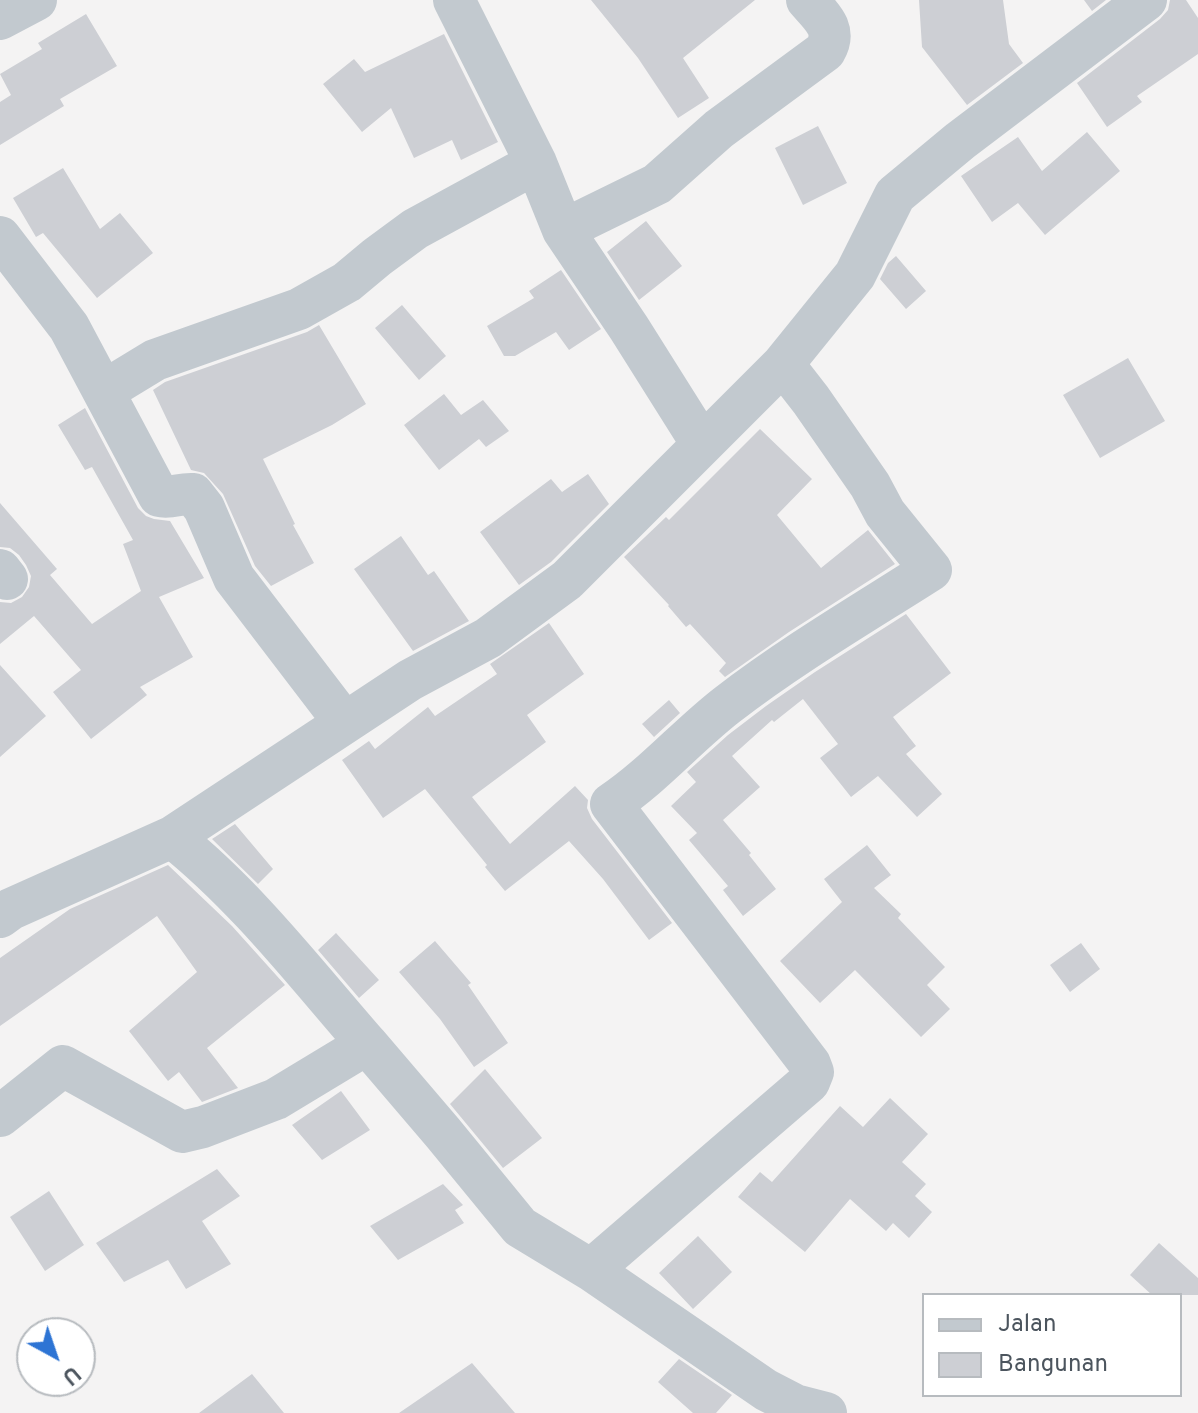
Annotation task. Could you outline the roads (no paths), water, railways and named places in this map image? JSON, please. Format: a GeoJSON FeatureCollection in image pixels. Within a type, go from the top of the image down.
{"type":"FeatureCollection","features":[{"type":"Feature","properties":{"kind":"street"},"geometry":{"type":"LineString","coordinates":[[0,19],[36,0]]}},
{"type":"Feature","properties":{"kind":"street"},"geometry":{"type":"LineString","coordinates":[[454,0],[536,163],[563,230],[702,444]]}},
{"type":"Feature","properties":{"kind":"street"},"geometry":{"type":"LineString","coordinates":[[563,230],[657,184],[719,129],[825,51],[831,34],[807,0]]}},
{"type":"Feature","properties":{"kind":"street"},"geometry":{"type":"LineString","coordinates":[[0,917],[11,909],[172,837],[410,680],[488,638],[567,580],[783,364],[855,275],[895,195],[960,141],[1146,0]]}},
{"type":"Feature","properties":{"kind":"street"},"geometry":{"type":"LineString","coordinates":[[104,391],[155,360],[299,309],[347,282],[415,229],[536,163]]}},
{"type":"Feature","properties":{"kind":"street"},"geometry":{"type":"LineString","coordinates":[[0,237],[69,327],[159,496],[169,498],[182,493],[193,494],[204,508],[234,578],[344,722]]}},
{"type":"Feature","properties":{"kind":"street"},"geometry":{"type":"LineString","coordinates":[[591,1270],[809,1082],[813,1072],[810,1064],[611,804],[630,792],[726,706],[797,655],[931,570],[885,513],[870,485],[783,364]]}},
{"type":"Feature","properties":{"kind":"street"},"geometry":{"type":"LineString","coordinates":[[172,837],[203,862],[262,924],[520,1227],[591,1270],[766,1390],[795,1405],[826,1413]]}},
{"type":"Feature","properties":{"kind":"street"},"geometry":{"type":"LineString","coordinates":[[0,1116],[63,1066],[182,1132],[276,1099],[367,1044]]}}]}
